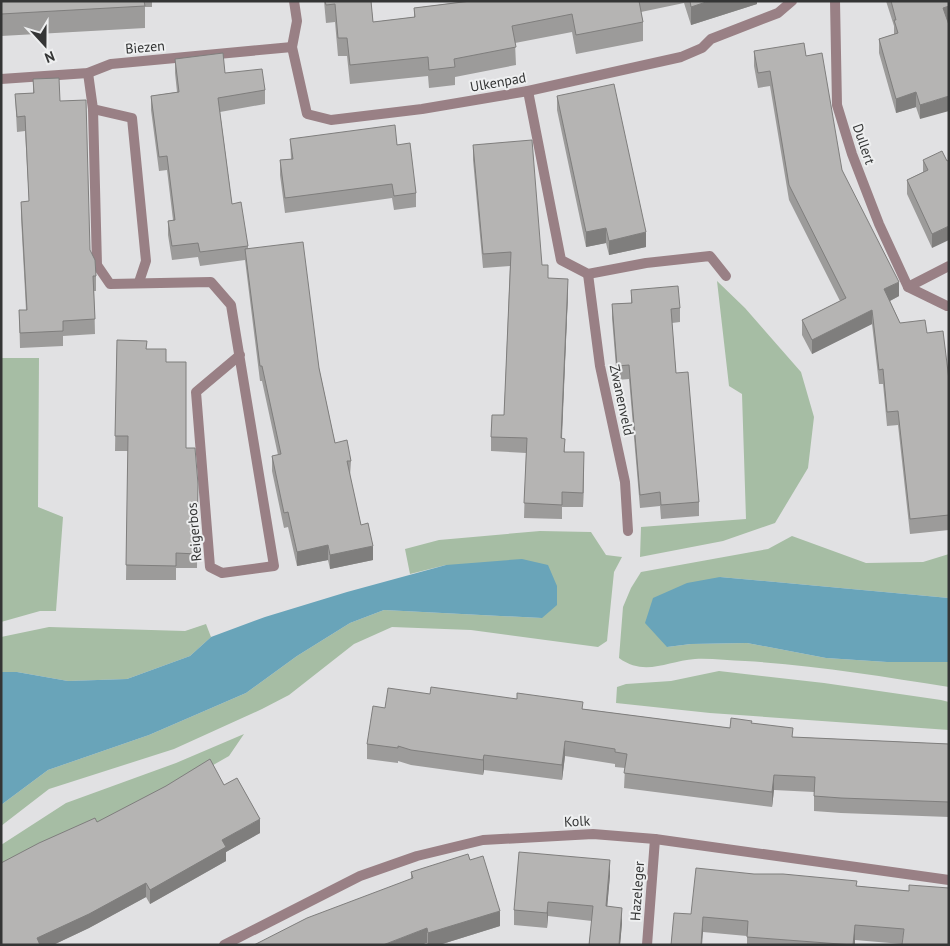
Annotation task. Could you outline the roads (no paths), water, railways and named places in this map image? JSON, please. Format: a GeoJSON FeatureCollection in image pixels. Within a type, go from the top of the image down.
{"type":"FeatureCollection","features":[{"type":"Feature","properties":{"kind":"street","name":"Ulkenpad"},"geometry":{"type":"LineString","coordinates":[[294,1],[297,21],[292,47],[307,114],[331,120],[422,109],[528,91],[681,57],[702,48],[712,39],[778,13],[792,1]]}},
{"type":"Feature","properties":{"kind":"street","name":"Dullert"},"geometry":{"type":"LineString","coordinates":[[835,1],[837,105],[852,154],[876,216],[908,287]]}},
{"type":"Feature","properties":{"kind":"street","name":"Biezen"},"geometry":{"type":"LineString","coordinates":[[1,79],[88,73],[112,64],[292,47]]}},
{"type":"Feature","properties":{"kind":"street","name":"Reigerbos"},"geometry":{"type":"LineString","coordinates":[[88,73],[93,109],[97,265],[110,284],[211,282],[231,305],[240,355],[274,566],[222,573],[210,567],[196,392],[240,355]]}},
{"type":"Feature","properties":{"kind":"street"},"geometry":{"type":"LineString","coordinates":[[528,91],[561,260],[588,274],[646,263],[710,256],[726,276]]}},
{"type":"Feature","properties":{"kind":"street"},"geometry":{"type":"LineString","coordinates":[[93,109],[132,118],[146,261],[139,282]]}},
{"type":"Feature","properties":{"kind":"street"},"geometry":{"type":"LineString","coordinates":[[908,287],[949,266]]}},
{"type":"Feature","properties":{"kind":"street","name":"Zwanenveld"},"geometry":{"type":"LineString","coordinates":[[588,274],[600,366],[625,482],[628,531]]}},
{"type":"Feature","properties":{"kind":"street"},"geometry":{"type":"LineString","coordinates":[[908,287],[948,306],[949,317]]}},
{"type":"Feature","properties":{"kind":"street","name":"Kolk"},"geometry":{"type":"LineString","coordinates":[[224,945],[360,876],[417,856],[483,840],[593,834],[655,839],[949,880]]}},
{"type":"Feature","properties":{"kind":"street","name":"Hazeleger"},"geometry":{"type":"LineString","coordinates":[[647,945],[655,839]]}},
{"type":"Feature","properties":{"kind":"water"},"geometry":{"type":"Polygon","coordinates":[[[522,559],[548,565],[557,586],[557,605],[542,618],[384,610],[350,623],[297,656],[246,693],[149,735],[48,770],[1,805],[1,672],[17,672],[68,681],[127,679],[190,656],[211,637],[265,617],[347,592],[446,565],[522,559]]]}},
{"type":"Feature","properties":{"kind":"water"},"geometry":{"type":"Polygon","coordinates":[[[720,577],[949,598],[949,662],[887,662],[826,658],[747,643],[691,644],[667,647],[645,623],[653,598],[687,583],[720,577]]]}}]}
